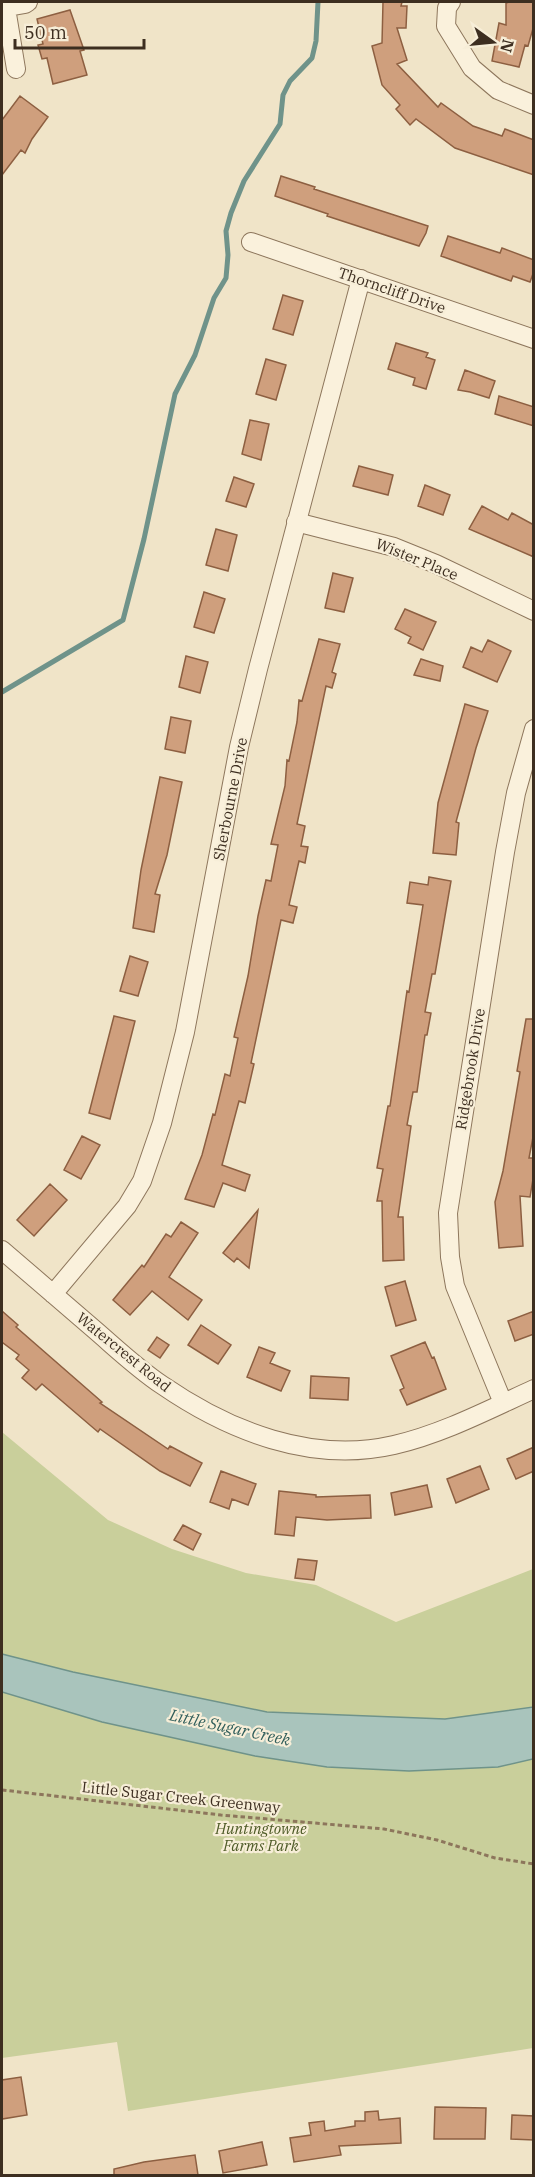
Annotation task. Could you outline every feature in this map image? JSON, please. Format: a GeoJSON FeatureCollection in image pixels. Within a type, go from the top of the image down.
{"type":"FeatureCollection","features":[{"type":"Feature","properties":{"kind":"street"},"geometry":{"type":"LineString","coordinates":[[16,69],[4,8],[28,2]]}},
{"type":"Feature","properties":{"kind":"street"},"geometry":{"type":"LineString","coordinates":[[451,2],[447,8],[446,26],[472,68],[498,90],[534,105]]}},
{"type":"Feature","properties":{"kind":"street","name":"Thorncliff Drive"},"geometry":{"type":"LineString","coordinates":[[251,242],[534,339]]}},
{"type":"Feature","properties":{"kind":"street","name":"Sherbourne Drive"},"geometry":{"type":"LineString","coordinates":[[53,1294],[127,1206],[142,1180],[162,1123],[185,1032],[239,747],[296,522],[362,279]]}},
{"type":"Feature","properties":{"kind":"street","name":"Wister Place"},"geometry":{"type":"LineString","coordinates":[[296,522],[394,547],[436,564],[534,611]]}},
{"type":"Feature","properties":{"kind":"street","name":"Ridgebrook Drive"},"geometry":{"type":"LineString","coordinates":[[503,1403],[456,1286],[450,1257],[448,1213],[505,852],[516,793],[534,729]]}},
{"type":"Feature","properties":{"kind":"street","name":"Watercrest Road"},"geometry":{"type":"LineString","coordinates":[[2,1250],[161,1385],[229,1424],[279,1443],[336,1450],[392,1446],[424,1437],[534,1389]]}},
{"type":"Feature","properties":{"kind":"path","name":"Little Sugar Creek Greenway"},"geometry":{"type":"LineString","coordinates":[[2,1790],[244,1817],[384,1829],[437,1840],[495,1858],[534,1863]]}},
{"type":"Feature","properties":{"kind":"green space","name":"Huntingtowne Farms Park"},"geometry":{"type":"Polygon","coordinates":[[[2,1432],[108,1520],[172,1549],[246,1573],[316,1585],[396,1622],[533,1569],[533,2048],[128,2111],[117,2042],[2,2058],[2,1432]]]}},
{"type":"Feature","properties":{"kind":"water","name":"Little Sugar Creek"},"geometry":{"type":"Polygon","coordinates":[[[2,1654],[73,1672],[267,1712],[445,1719],[533,1707],[533,1759],[498,1767],[409,1771],[327,1767],[255,1756],[102,1722],[2,1692],[2,1654]]]}},
{"type":"Feature","properties":{"kind":"building"},"geometry":{"type":"Polygon","coordinates":[[[383,2],[402,2],[401,6],[407,6],[406,28],[397,28],[407,60],[397,64],[438,107],[441,103],[473,126],[502,136],[505,129],[534,140],[534,175],[455,148],[416,119],[410,125],[396,109],[400,105],[382,85],[372,46],[382,43],[383,2]]]}},
{"type":"Feature","properties":{"kind":"building"},"geometry":{"type":"Polygon","coordinates":[[[534,2],[534,25],[519,67],[492,61],[499,23],[506,25],[506,3],[534,2]]]}},
{"type":"Feature","properties":{"kind":"building"},"geometry":{"type":"Polygon","coordinates":[[[70,10],[84,50],[80,51],[87,75],[53,84],[47,58],[42,59],[38,45],[43,44],[37,19],[70,10]]]}},
{"type":"Feature","properties":{"kind":"building"},"geometry":{"type":"Polygon","coordinates":[[[20,96],[48,117],[25,153],[21,150],[2,175],[2,120],[20,96]]]}},
{"type":"Feature","properties":{"kind":"building"},"geometry":{"type":"Polygon","coordinates":[[[281,176],[428,226],[426,233],[419,246],[327,216],[328,214],[275,196],[281,176]]]}},
{"type":"Feature","properties":{"kind":"building"},"geometry":{"type":"Polygon","coordinates":[[[448,236],[500,253],[502,248],[534,260],[534,271],[530,282],[513,276],[511,281],[441,256],[448,236]]]}},
{"type":"Feature","properties":{"kind":"building"},"geometry":{"type":"Polygon","coordinates":[[[283,295],[303,301],[293,335],[273,329],[283,295]]]}},
{"type":"Feature","properties":{"kind":"building"},"geometry":{"type":"Polygon","coordinates":[[[396,343],[428,353],[426,357],[435,360],[426,389],[413,385],[415,378],[388,369],[396,343]]]}},
{"type":"Feature","properties":{"kind":"building"},"geometry":{"type":"Polygon","coordinates":[[[266,359],[286,365],[276,400],[256,394],[266,359]]]}},
{"type":"Feature","properties":{"kind":"building"},"geometry":{"type":"Polygon","coordinates":[[[465,370],[495,381],[489,398],[458,390],[465,370]]]}},
{"type":"Feature","properties":{"kind":"building"},"geometry":{"type":"Polygon","coordinates":[[[499,396],[534,407],[534,426],[495,414],[499,396]]]}},
{"type":"Feature","properties":{"kind":"building"},"geometry":{"type":"Polygon","coordinates":[[[250,420],[269,424],[261,460],[242,454],[250,420]]]}},
{"type":"Feature","properties":{"kind":"building"},"geometry":{"type":"Polygon","coordinates":[[[359,466],[393,475],[388,495],[353,486],[359,466]]]}},
{"type":"Feature","properties":{"kind":"building"},"geometry":{"type":"Polygon","coordinates":[[[234,477],[254,484],[246,507],[226,501],[234,477]]]}},
{"type":"Feature","properties":{"kind":"building"},"geometry":{"type":"Polygon","coordinates":[[[425,485],[450,495],[443,515],[418,506],[425,485]]]}},
{"type":"Feature","properties":{"kind":"building"},"geometry":{"type":"Polygon","coordinates":[[[482,506],[508,520],[512,513],[534,525],[534,557],[469,529],[482,506]]]}},
{"type":"Feature","properties":{"kind":"building"},"geometry":{"type":"Polygon","coordinates":[[[216,529],[237,535],[228,571],[206,565],[216,529]]]}},
{"type":"Feature","properties":{"kind":"building"},"geometry":{"type":"Polygon","coordinates":[[[333,573],[353,578],[344,612],[325,608],[333,573]]]}},
{"type":"Feature","properties":{"kind":"building"},"geometry":{"type":"Polygon","coordinates":[[[204,592],[225,599],[214,633],[194,627],[204,592]]]}},
{"type":"Feature","properties":{"kind":"building"},"geometry":{"type":"Polygon","coordinates":[[[405,609],[436,622],[423,650],[408,643],[411,637],[395,629],[405,609]]]}},
{"type":"Feature","properties":{"kind":"building"},"geometry":{"type":"Polygon","coordinates":[[[319,639],[340,644],[332,672],[336,674],[332,688],[326,686],[297,824],[305,826],[301,846],[308,847],[305,863],[299,861],[289,905],[297,907],[293,923],[281,920],[251,1063],[254,1064],[245,1103],[239,1101],[222,1165],[250,1175],[245,1191],[223,1183],[214,1207],[185,1199],[202,1155],[213,1114],[215,1115],[225,1074],[230,1076],[238,1038],[234,1037],[248,976],[258,916],[266,880],[271,881],[278,845],[271,844],[285,786],[287,760],[289,761],[297,722],[299,700],[302,701],[319,639]]]}},
{"type":"Feature","properties":{"kind":"building"},"geometry":{"type":"Polygon","coordinates":[[[488,640],[511,651],[497,682],[463,667],[471,647],[482,652],[488,640]]]}},
{"type":"Feature","properties":{"kind":"building"},"geometry":{"type":"Polygon","coordinates":[[[186,656],[208,662],[200,693],[179,687],[186,656]]]}},
{"type":"Feature","properties":{"kind":"building"},"geometry":{"type":"Polygon","coordinates":[[[421,659],[443,666],[440,681],[414,675],[421,659]]]}},
{"type":"Feature","properties":{"kind":"building"},"geometry":{"type":"Polygon","coordinates":[[[465,704],[488,711],[456,822],[459,823],[456,855],[433,853],[438,803],[465,704]]]}},
{"type":"Feature","properties":{"kind":"building"},"geometry":{"type":"Polygon","coordinates":[[[171,717],[191,721],[185,753],[165,749],[171,717]]]}},
{"type":"Feature","properties":{"kind":"building"},"geometry":{"type":"Polygon","coordinates":[[[160,777],[182,782],[167,855],[155,894],[160,895],[154,932],[133,928],[141,870],[160,777]]]}},
{"type":"Feature","properties":{"kind":"building"},"geometry":{"type":"Polygon","coordinates":[[[429,877],[451,881],[435,974],[432,974],[425,1012],[431,1013],[427,1035],[425,1035],[417,1092],[413,1092],[407,1125],[411,1126],[398,1217],[403,1217],[404,1260],[383,1261],[382,1201],[377,1201],[383,1169],[377,1168],[388,1106],[390,1106],[407,991],[409,992],[423,905],[407,903],[410,882],[428,885],[429,877]]]}},
{"type":"Feature","properties":{"kind":"building"},"geometry":{"type":"Polygon","coordinates":[[[130,956],[148,962],[138,996],[120,991],[130,956]]]}},
{"type":"Feature","properties":{"kind":"building"},"geometry":{"type":"Polygon","coordinates":[[[114,1016],[135,1021],[110,1119],[89,1113],[114,1016]]]}},
{"type":"Feature","properties":{"kind":"building"},"geometry":{"type":"Polygon","coordinates":[[[526,1019],[534,1019],[534,1132],[529,1158],[534,1158],[534,1173],[530,1197],[520,1196],[523,1246],[499,1248],[495,1202],[503,1171],[520,1072],[517,1071],[526,1019]]]}},
{"type":"Feature","properties":{"kind":"building"},"geometry":{"type":"Polygon","coordinates":[[[82,1136],[100,1145],[81,1179],[64,1170],[82,1136]]]}},
{"type":"Feature","properties":{"kind":"building"},"geometry":{"type":"Polygon","coordinates":[[[50,1184],[67,1200],[34,1236],[17,1220],[50,1184]]]}},
{"type":"Feature","properties":{"kind":"building"},"geometry":{"type":"Polygon","coordinates":[[[258,1210],[249,1268],[237,1258],[234,1262],[223,1253],[258,1210]]]}},
{"type":"Feature","properties":{"kind":"building"},"geometry":{"type":"Polygon","coordinates":[[[181,1222],[198,1233],[169,1277],[202,1300],[188,1320],[152,1291],[130,1315],[113,1300],[142,1265],[144,1267],[166,1234],[171,1237],[181,1222]]]}},
{"type":"Feature","properties":{"kind":"building"},"geometry":{"type":"Polygon","coordinates":[[[405,1281],[416,1320],[396,1326],[385,1287],[405,1281]]]}},
{"type":"Feature","properties":{"kind":"building"},"geometry":{"type":"Polygon","coordinates":[[[2,1311],[18,1325],[16,1327],[102,1402],[100,1403],[168,1449],[170,1446],[202,1463],[190,1486],[160,1471],[100,1429],[98,1432],[42,1384],[36,1390],[22,1378],[29,1370],[16,1359],[19,1355],[2,1344],[2,1311]]]}},
{"type":"Feature","properties":{"kind":"building"},"geometry":{"type":"Polygon","coordinates":[[[534,1311],[534,1334],[515,1341],[508,1321],[534,1311]]]}},
{"type":"Feature","properties":{"kind":"building"},"geometry":{"type":"Polygon","coordinates":[[[201,1325],[231,1345],[218,1364],[188,1345],[201,1325]]]}},
{"type":"Feature","properties":{"kind":"building"},"geometry":{"type":"Polygon","coordinates":[[[157,1337],[169,1345],[160,1358],[148,1350],[157,1337]]]}},
{"type":"Feature","properties":{"kind":"building"},"geometry":{"type":"Polygon","coordinates":[[[425,1342],[432,1358],[434,1357],[446,1389],[407,1405],[400,1390],[404,1388],[391,1356],[425,1342]]]}},
{"type":"Feature","properties":{"kind":"building"},"geometry":{"type":"Polygon","coordinates":[[[259,1347],[275,1353],[270,1363],[290,1371],[281,1391],[247,1377],[259,1347]]]}},
{"type":"Feature","properties":{"kind":"building"},"geometry":{"type":"Polygon","coordinates":[[[311,1376],[349,1378],[348,1400],[310,1398],[311,1376]]]}},
{"type":"Feature","properties":{"kind":"building"},"geometry":{"type":"Polygon","coordinates":[[[534,1447],[534,1471],[516,1479],[507,1459],[534,1447]]]}},
{"type":"Feature","properties":{"kind":"building"},"geometry":{"type":"Polygon","coordinates":[[[480,1466],[489,1489],[456,1503],[447,1479],[480,1466]]]}},
{"type":"Feature","properties":{"kind":"building"},"geometry":{"type":"Polygon","coordinates":[[[221,1471],[256,1484],[248,1505],[232,1499],[229,1509],[210,1502],[221,1471]]]}},
{"type":"Feature","properties":{"kind":"building"},"geometry":{"type":"Polygon","coordinates":[[[427,1485],[432,1507],[395,1515],[391,1493],[427,1485]]]}},
{"type":"Feature","properties":{"kind":"building"},"geometry":{"type":"Polygon","coordinates":[[[279,1491],[316,1495],[316,1497],[370,1495],[371,1518],[327,1520],[296,1517],[294,1536],[275,1534],[279,1491]]]}},
{"type":"Feature","properties":{"kind":"building"},"geometry":{"type":"Polygon","coordinates":[[[183,1525],[201,1534],[193,1550],[174,1540],[183,1525]]]}},
{"type":"Feature","properties":{"kind":"building"},"geometry":{"type":"Polygon","coordinates":[[[298,1559],[317,1561],[314,1580],[295,1578],[298,1559]]]}},
{"type":"Feature","properties":{"kind":"building"},"geometry":{"type":"Polygon","coordinates":[[[21,2077],[27,2115],[2,2119],[2,2080],[21,2077]]]}},
{"type":"Feature","properties":{"kind":"building"},"geometry":{"type":"Polygon","coordinates":[[[435,2107],[486,2108],[485,2139],[434,2139],[435,2107]]]}},
{"type":"Feature","properties":{"kind":"building"},"geometry":{"type":"Polygon","coordinates":[[[378,2111],[379,2120],[400,2118],[401,2143],[339,2146],[341,2155],[294,2162],[290,2138],[311,2135],[309,2123],[324,2121],[325,2131],[355,2126],[355,2121],[365,2121],[365,2112],[378,2111]]]}},
{"type":"Feature","properties":{"kind":"building"},"geometry":{"type":"Polygon","coordinates":[[[512,2115],[534,2116],[534,2140],[511,2139],[512,2115]]]}},
{"type":"Feature","properties":{"kind":"building"},"geometry":{"type":"Polygon","coordinates":[[[262,2142],[267,2165],[223,2173],[219,2151],[262,2142]]]}},
{"type":"Feature","properties":{"kind":"building"},"geometry":{"type":"Polygon","coordinates":[[[195,2155],[198,2175],[114,2175],[114,2169],[195,2155]]]}},
{"type":"Feature","properties":{"kind":"waterway"},"geometry":{"type":"LineString","coordinates":[[2,692],[123,620],[144,539],[175,394],[195,355],[214,298],[226,278],[228,255],[226,231],[231,213],[244,181],[280,124],[283,95],[290,81],[312,58],[316,41],[318,2]]}}]}
